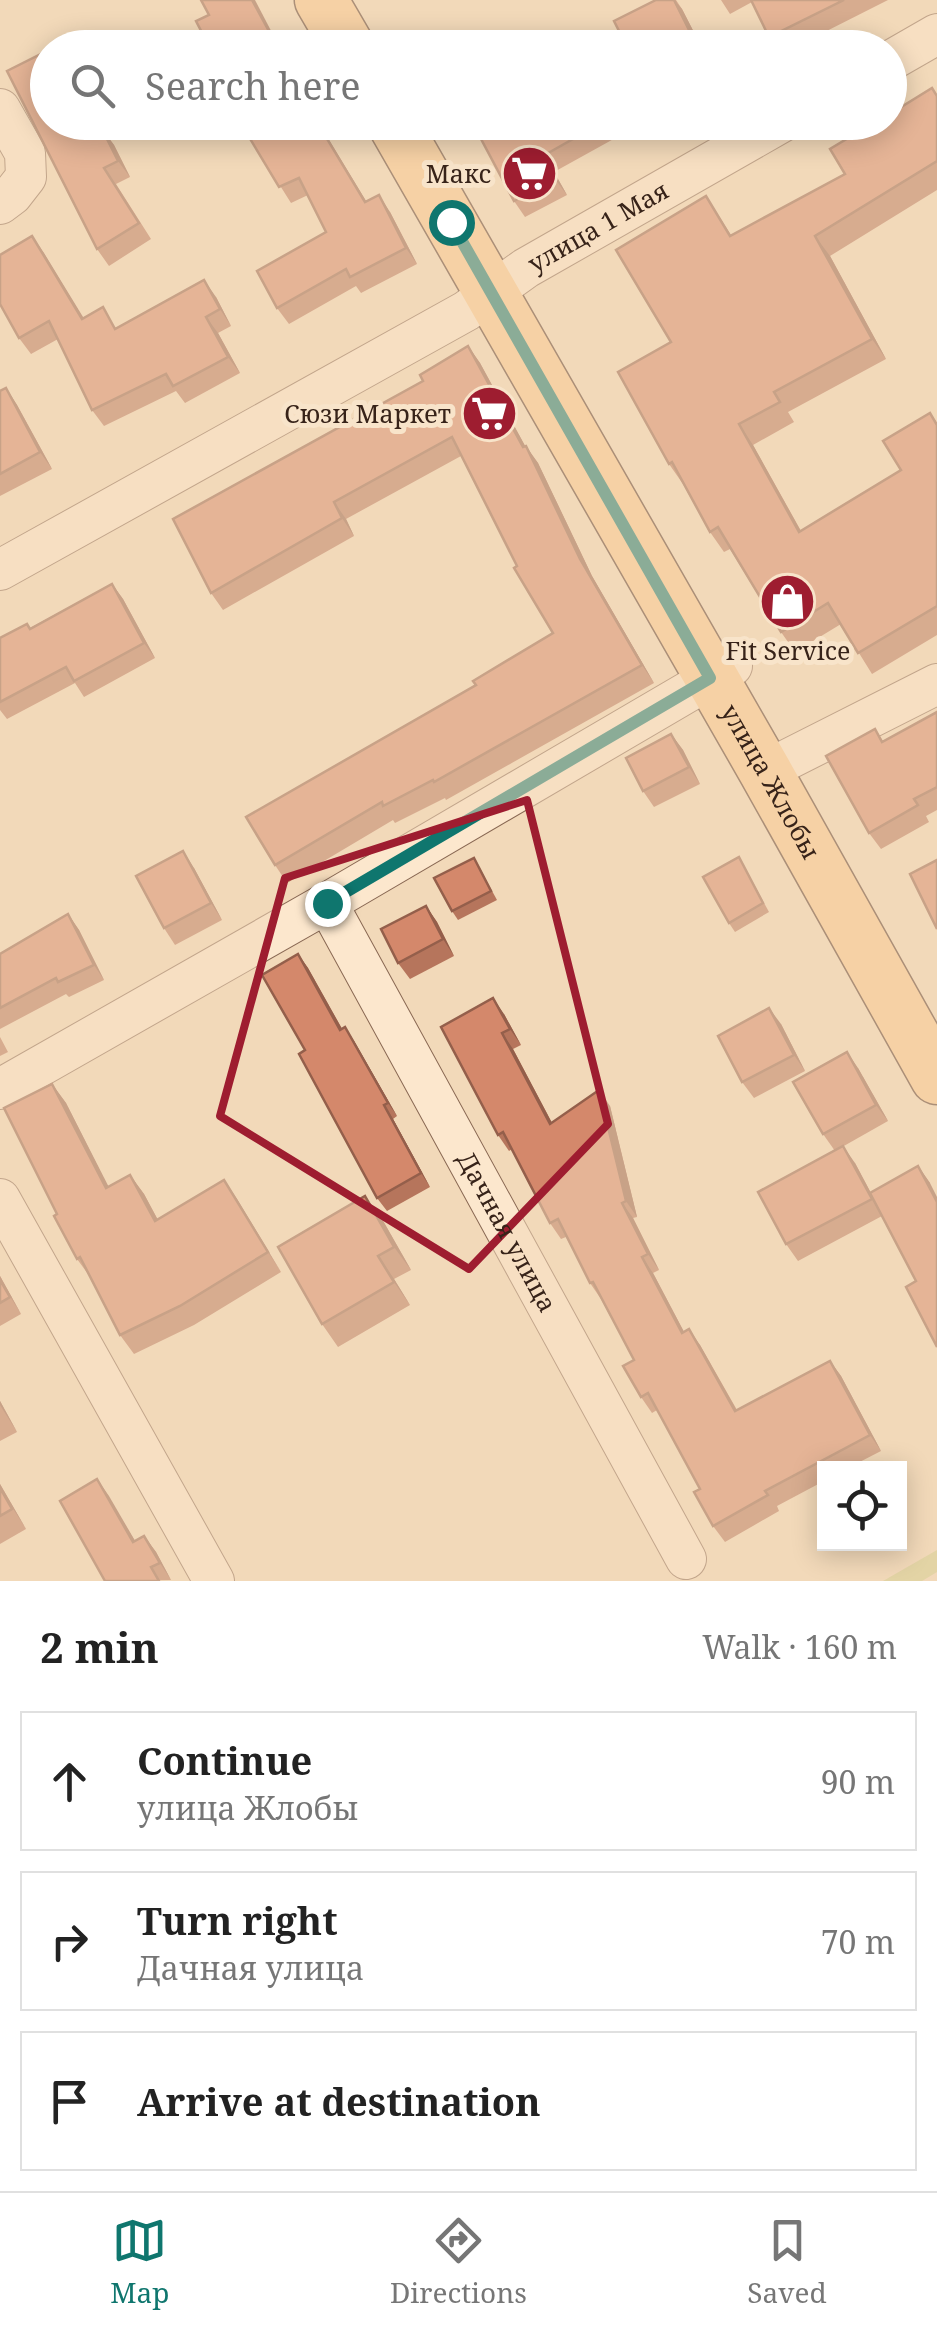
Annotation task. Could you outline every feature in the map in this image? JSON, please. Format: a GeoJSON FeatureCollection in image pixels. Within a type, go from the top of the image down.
{"type":"FeatureCollection","features":[{"type":"Feature","properties":{"kind":"main road"},"geometry":{"type":"LineString","coordinates":[[322,0],[339,30]]}},
{"type":"Feature","properties":{"kind":"main road"},"geometry":{"type":"LineString","coordinates":[[353,0],[370,30]]}},
{"type":"Feature","properties":{"kind":"main road","name":"улица Жлобы"},"geometry":{"type":"LineString","coordinates":[[405,140],[502,283],[721,672],[937,1028]]}},
{"type":"Feature","properties":{"kind":"main road"},"geometry":{"type":"LineString","coordinates":[[433,140],[502,283]]}},
{"type":"Feature","properties":{"kind":"main road","name":"улица Жлобы"},"geometry":{"type":"LineString","coordinates":[[776,766],[937,1078]]}},
{"type":"Feature","properties":{"kind":"street"},"geometry":{"type":"LineString","coordinates":[[907,51],[937,34]]}},
{"type":"Feature","properties":{"kind":"street"},"geometry":{"type":"LineString","coordinates":[[0,109],[25,153],[26,177],[0,204]]}},
{"type":"Feature","properties":{"kind":"street","name":"улица 1 Мая"},"geometry":{"type":"LineString","coordinates":[[0,570],[466,311],[502,283],[751,140]]}},
{"type":"Feature","properties":{"kind":"street"},"geometry":{"type":"LineString","coordinates":[[0,1089],[721,672]]}},
{"type":"Feature","properties":{"kind":"street"},"geometry":{"type":"LineString","coordinates":[[776,766],[937,684]]}},
{"type":"Feature","properties":{"kind":"street","name":"Дачная улица"},"geometry":{"type":"LineString","coordinates":[[327,903],[686,1559]]}},
{"type":"Feature","properties":{"kind":"street"},"geometry":{"type":"LineString","coordinates":[[0,1198],[214,1581]]}},
{"type":"Feature","properties":{"kind":"highlighted area"},"geometry":{"type":"Polygon","coordinates":[[[527,800],[608,1124],[469,1269],[220,1116],[285,878],[527,800]]]}},
{"type":"Feature","properties":{"kind":"shaded area"},"geometry":{"type":"Polygon","coordinates":[[[937,1550],[937,1572],[922,1581],[883,1581],[937,1550]]]}},
{"type":"Feature","properties":{"kind":"building"},"geometry":{"type":"Polygon","coordinates":[[[201,0],[252,0],[268,30],[201,30],[196,21],[209,15],[201,0]]]}},
{"type":"Feature","properties":{"kind":"building"},"geometry":{"type":"Polygon","coordinates":[[[656,0],[674,0],[689,30],[618,30],[614,21],[656,0]]]}},
{"type":"Feature","properties":{"kind":"building"},"geometry":{"type":"Polygon","coordinates":[[[751,0],[844,0],[783,30],[766,30],[751,0]]]}},
{"type":"Feature","properties":{"kind":"building"},"geometry":{"type":"Polygon","coordinates":[[[30,60],[30,116],[7,71],[30,60]]]}},
{"type":"Feature","properties":{"kind":"building"},"geometry":{"type":"Polygon","coordinates":[[[932,88],[937,96],[937,161],[815,236],[872,339],[774,392],[780,402],[739,424],[799,532],[901,470],[883,441],[930,413],[937,425],[937,606],[858,653],[828,603],[781,632],[718,527],[710,532],[672,462],[669,464],[618,372],[671,342],[616,250],[706,196],[730,236],[845,174],[830,149],[845,140],[907,140],[907,103],[932,88]]]}},
{"type":"Feature","properties":{"kind":"building"},"geometry":{"type":"Polygon","coordinates":[[[42,140],[108,140],[118,161],[104,168],[139,223],[97,249],[42,140]]]}},
{"type":"Feature","properties":{"kind":"building"},"geometry":{"type":"Polygon","coordinates":[[[251,140],[328,140],[365,202],[379,195],[406,248],[350,277],[346,269],[277,308],[257,271],[326,232],[299,178],[279,187],[251,140]]]}},
{"type":"Feature","properties":{"kind":"building"},"geometry":{"type":"Polygon","coordinates":[[[482,140],[571,140],[543,156],[555,179],[514,201],[482,140]]]}},
{"type":"Feature","properties":{"kind":"building"},"geometry":{"type":"Polygon","coordinates":[[[32,236],[82,319],[103,307],[115,329],[204,280],[220,309],[206,317],[228,357],[173,386],[166,374],[92,410],[49,321],[19,338],[0,304],[0,255],[32,236]]]}},
{"type":"Feature","properties":{"kind":"building"},"geometry":{"type":"Polygon","coordinates":[[[468,346],[523,447],[526,446],[580,559],[642,665],[434,782],[383,806],[382,802],[275,865],[246,817],[476,685],[473,681],[553,633],[514,568],[517,566],[452,437],[334,502],[342,518],[211,593],[173,519],[423,381],[420,375],[468,346]]]}},
{"type":"Feature","properties":{"kind":"building"},"geometry":{"type":"Polygon","coordinates":[[[6,388],[40,452],[0,474],[0,391],[6,388]]]}},
{"type":"Feature","properties":{"kind":"building"},"geometry":{"type":"Polygon","coordinates":[[[112,584],[144,643],[74,681],[66,667],[0,702],[0,638],[27,624],[30,629],[112,584]]]}},
{"type":"Feature","properties":{"kind":"building"},"geometry":{"type":"Polygon","coordinates":[[[937,712],[937,787],[914,799],[918,805],[869,833],[826,756],[875,729],[882,742],[937,712]]]}},
{"type":"Feature","properties":{"kind":"building"},"geometry":{"type":"Polygon","coordinates":[[[671,734],[689,767],[643,791],[626,758],[671,734]]]}},
{"type":"Feature","properties":{"kind":"building"},"geometry":{"type":"Polygon","coordinates":[[[183,851],[211,903],[164,928],[136,876],[183,851]]]}},
{"type":"Feature","properties":{"kind":"building"},"geometry":{"type":"Polygon","coordinates":[[[739,857],[763,903],[729,923],[703,877],[739,857]]]}},
{"type":"Feature","properties":{"kind":"building"},"geometry":{"type":"Polygon","coordinates":[[[474,858],[491,891],[452,911],[434,878],[474,858]]]}},
{"type":"Feature","properties":{"kind":"building"},"geometry":{"type":"Polygon","coordinates":[[[937,860],[937,929],[910,874],[937,860]]]}},
{"type":"Feature","properties":{"kind":"building"},"geometry":{"type":"Polygon","coordinates":[[[426,906],[443,939],[398,963],[381,929],[426,906]]]}},
{"type":"Feature","properties":{"kind":"building"},"geometry":{"type":"Polygon","coordinates":[[[68,914],[94,965],[58,982],[56,978],[0,1008],[0,954],[68,914]]]}},
{"type":"Feature","properties":{"kind":"building"},"geometry":{"type":"Polygon","coordinates":[[[298,954],[340,1030],[345,1027],[388,1103],[384,1105],[421,1173],[377,1198],[299,1054],[305,1050],[262,975],[298,954]]]}},
{"type":"Feature","properties":{"kind":"building"},"geometry":{"type":"Polygon","coordinates":[[[493,998],[510,1029],[502,1033],[550,1124],[599,1090],[626,1201],[622,1203],[648,1254],[642,1257],[682,1333],[689,1329],[735,1411],[830,1361],[870,1435],[765,1491],[768,1495],[713,1526],[694,1492],[700,1489],[648,1393],[641,1397],[623,1366],[634,1360],[593,1282],[590,1283],[558,1219],[550,1223],[503,1132],[498,1135],[441,1027],[493,998]]]}},
{"type":"Feature","properties":{"kind":"building"},"geometry":{"type":"Polygon","coordinates":[[[769,1008],[794,1055],[742,1082],[718,1036],[769,1008]]]}},
{"type":"Feature","properties":{"kind":"building"},"geometry":{"type":"Polygon","coordinates":[[[847,1052],[876,1105],[823,1134],[793,1082],[847,1052]]]}},
{"type":"Feature","properties":{"kind":"building"},"geometry":{"type":"Polygon","coordinates":[[[52,1084],[106,1188],[130,1175],[155,1221],[224,1180],[268,1252],[180,1306],[120,1335],[54,1216],[57,1214],[4,1108],[52,1084]]]}},
{"type":"Feature","properties":{"kind":"building"},"geometry":{"type":"Polygon","coordinates":[[[843,1146],[872,1199],[786,1244],[758,1192],[843,1146]]]}},
{"type":"Feature","properties":{"kind":"building"},"geometry":{"type":"Polygon","coordinates":[[[918,1166],[937,1202],[937,1347],[906,1287],[916,1281],[870,1193],[918,1166]]]}},
{"type":"Feature","properties":{"kind":"building"},"geometry":{"type":"Polygon","coordinates":[[[365,1196],[394,1247],[378,1256],[394,1282],[322,1324],[278,1247],[365,1196]]]}},
{"type":"Feature","properties":{"kind":"building"},"geometry":{"type":"Polygon","coordinates":[[[0,1280],[10,1297],[0,1303],[0,1280]]]}},
{"type":"Feature","properties":{"kind":"building"},"geometry":{"type":"Polygon","coordinates":[[[97,1479],[133,1542],[144,1536],[160,1563],[151,1567],[159,1581],[105,1581],[60,1501],[97,1479]]]}},
{"type":"Feature","properties":{"kind":"building"},"geometry":{"type":"Polygon","coordinates":[[[0,1488],[12,1509],[0,1516],[0,1488]]]}},
{"type":"Feature","properties":{"kind":"place","name":"Макс"},"geometry":{"type":"Point","coordinates":[530,174]}},
{"type":"Feature","properties":{"kind":"place","name":"Сюзи Маркет"},"geometry":{"type":"Point","coordinates":[490,414]}},
{"type":"Feature","properties":{"kind":"place","name":"Fit Service"},"geometry":{"type":"Point","coordinates":[788,602]}},
{"type":"Feature","properties":{"kind":"route"},"geometry":{"type":"LineString","coordinates":[[327,903],[710,678],[451,222]]}}]}
